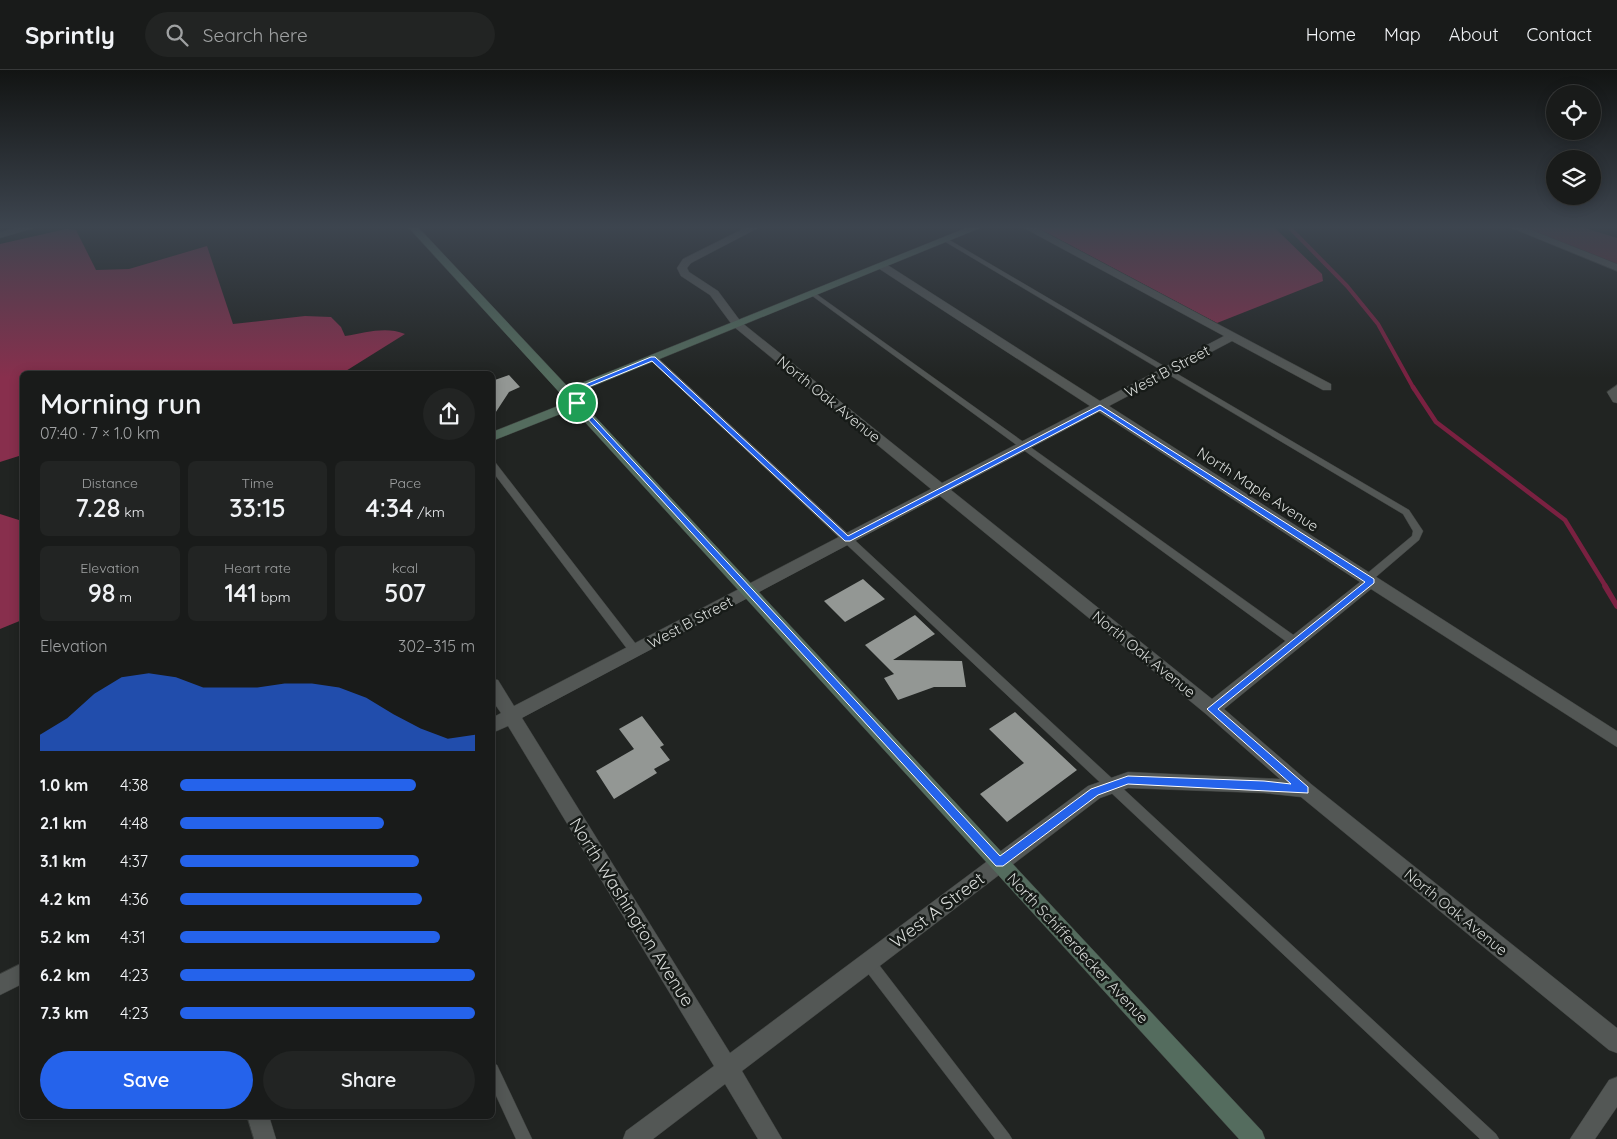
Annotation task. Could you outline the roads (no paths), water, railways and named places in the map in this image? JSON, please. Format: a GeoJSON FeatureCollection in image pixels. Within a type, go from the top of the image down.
{"type":"FeatureCollection","features":[{"type":"Feature","properties":{"kind":"main road","name":"North Schifferdecker Avenue"},"geometry":{"type":"LineString","coordinates":[[460,278],[1254,1139]]}},
{"type":"Feature","properties":{"kind":"main road"},"geometry":{"type":"LineString","coordinates":[[495,436],[653,358],[853,278]]}},
{"type":"Feature","properties":{"kind":"street","name":"North Oak Avenue"},"geometry":{"type":"LineString","coordinates":[[691,278],[714,293],[737,324],[1212,709],[1305,790],[1617,1042]]}},
{"type":"Feature","properties":{"kind":"street","name":"North Maple Avenue"},"geometry":{"type":"LineString","coordinates":[[900,278],[1617,740]]}},
{"type":"Feature","properties":{"kind":"street"},"geometry":{"type":"LineString","coordinates":[[1122,278],[1328,387]]}},
{"type":"Feature","properties":{"kind":"street","name":"West B Street"},"geometry":{"type":"LineString","coordinates":[[495,724],[942,491],[1231,337]]}},
{"type":"Feature","properties":{"kind":"street"},"geometry":{"type":"LineString","coordinates":[[1212,709],[1369,580]]}},
{"type":"Feature","properties":{"kind":"street","name":"North Washington Avenue"},"geometry":{"type":"LineString","coordinates":[[495,690],[771,1139]]}},
{"type":"Feature","properties":{"kind":"street","name":"West A Street"},"geometry":{"type":"LineString","coordinates":[[634,1139],[1094,792],[1110,784],[1128,780],[1264,785],[1305,790]]}},
{"type":"Feature","properties":{"kind":"street"},"geometry":{"type":"LineString","coordinates":[[0,985],[20,974]]}},
{"type":"Feature","properties":{"kind":"street"},"geometry":{"type":"LineString","coordinates":[[1580,1139],[1617,1088]]}},
{"type":"Feature","properties":{"kind":"street"},"geometry":{"type":"LineString","coordinates":[[259,1119],[265,1139]]}},
{"type":"Feature","properties":{"kind":"lane"},"geometry":{"type":"LineString","coordinates":[[1010,278],[1406,512],[1418,530],[1416,538],[1369,580]]}},
{"type":"Feature","properties":{"kind":"lane"},"geometry":{"type":"LineString","coordinates":[[813,294],[1023,448],[1295,642]]}},
{"type":"Feature","properties":{"kind":"lane"},"geometry":{"type":"LineString","coordinates":[[653,358],[1491,1139]]}},
{"type":"Feature","properties":{"kind":"lane"},"geometry":{"type":"LineString","coordinates":[[495,468],[635,651]]}},
{"type":"Feature","properties":{"kind":"lane"},"geometry":{"type":"LineString","coordinates":[[868,962],[1004,1139]]}},
{"type":"Feature","properties":{"kind":"lane"},"geometry":{"type":"LineString","coordinates":[[495,1076],[524,1139]]}},
{"type":"Feature","properties":{"kind":"waterway"},"geometry":{"type":"LineString","coordinates":[[1339,278],[1378,324],[1414,389]]}},
{"type":"Feature","properties":{"kind":"waterway"},"geometry":{"type":"LineString","coordinates":[[1413,387],[1436,422],[1565,520],[1606,587]]}},
{"type":"Feature","properties":{"kind":"waterway"},"geometry":{"type":"LineString","coordinates":[[1605,586],[1617,606]]}}]}
